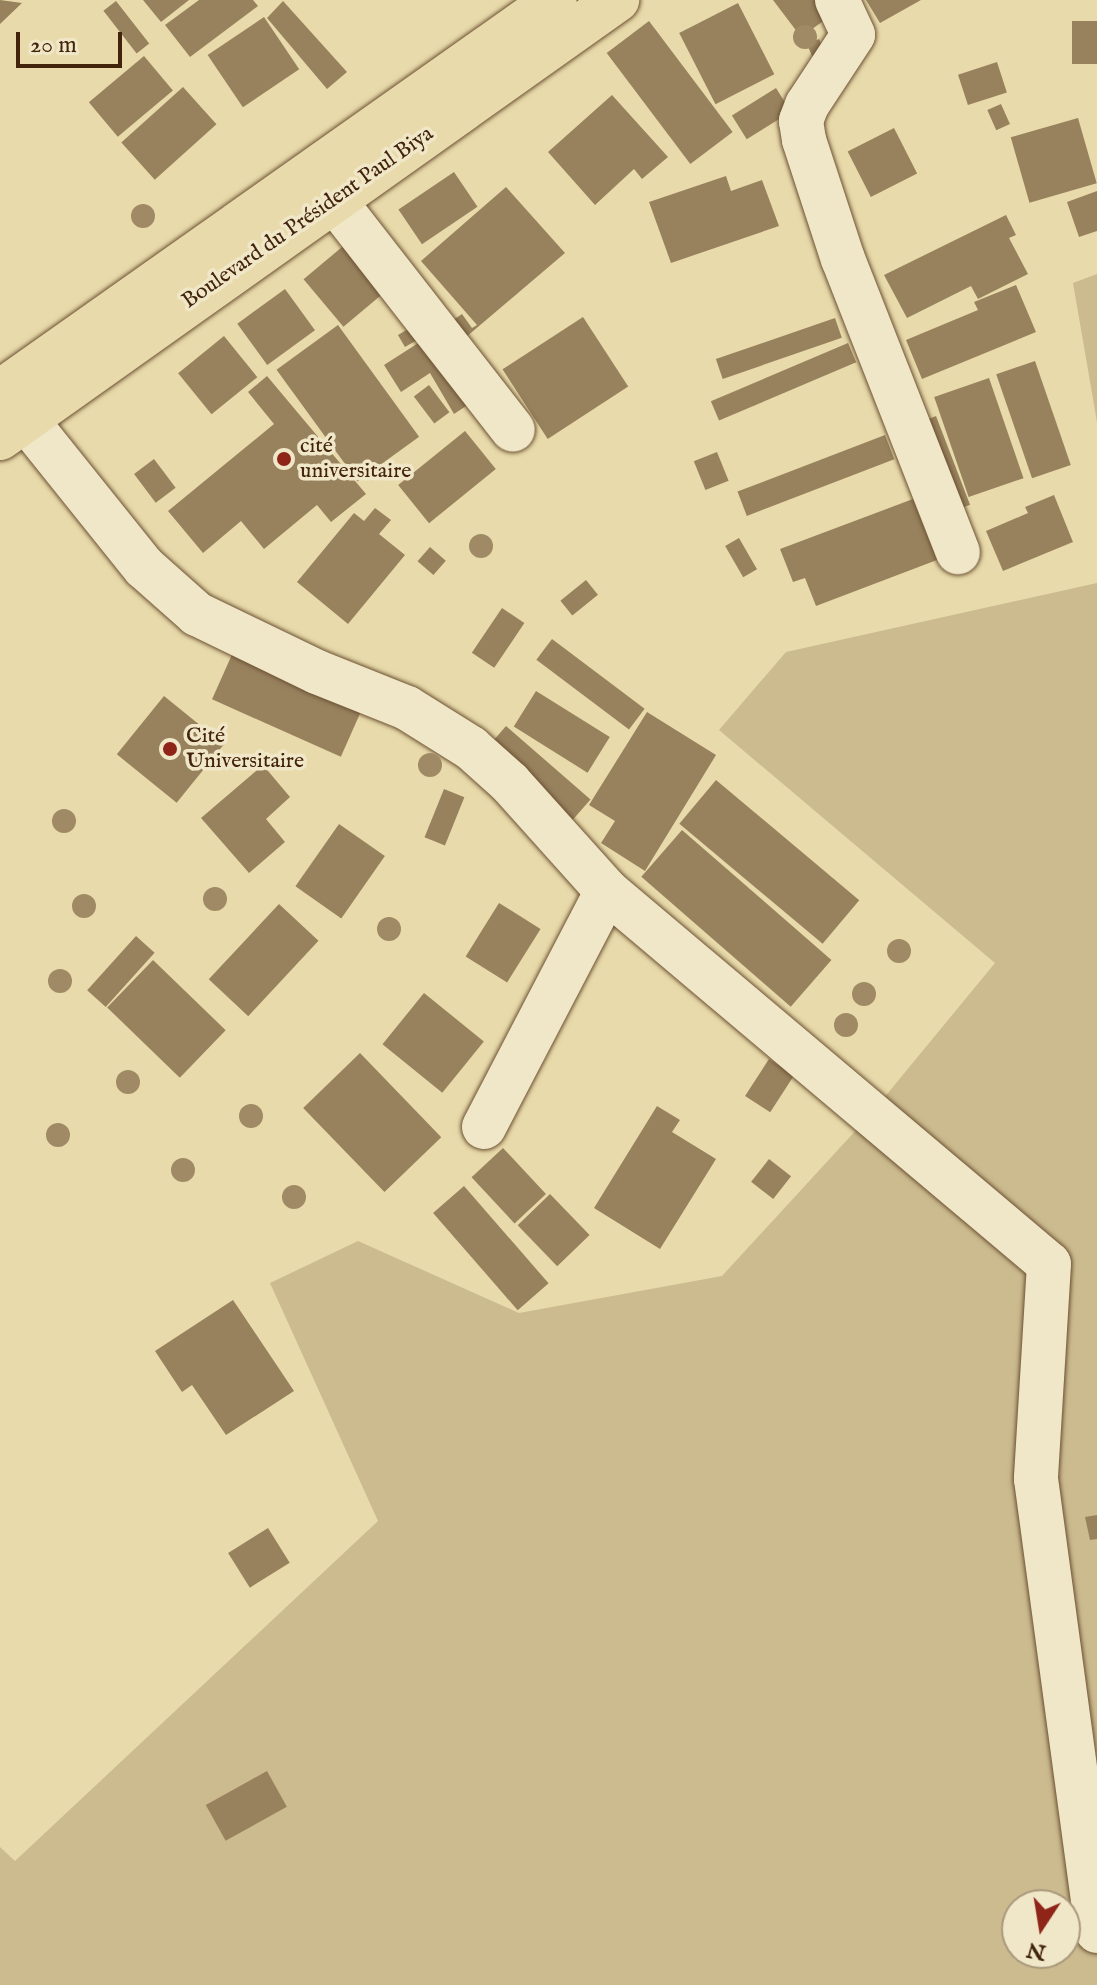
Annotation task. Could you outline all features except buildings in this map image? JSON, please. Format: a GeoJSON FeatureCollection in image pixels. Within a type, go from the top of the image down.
{"type":"FeatureCollection","features":[{"type":"Feature","properties":{"kind":"main road","name":"Boulevard du Président Paul Biya"},"geometry":{"type":"LineString","coordinates":[[7,410],[555,0]]}},
{"type":"Feature","properties":{"kind":"main road","name":"Boulevard du Président Paul Biya"},"geometry":{"type":"LineString","coordinates":[[7,410],[334,200],[617,0]]}},
{"type":"Feature","properties":{"kind":"street"},"geometry":{"type":"LineString","coordinates":[[837,0],[853,35],[807,105],[801,121],[804,140],[843,259],[958,552]]}},
{"type":"Feature","properties":{"kind":"street"},"geometry":{"type":"LineString","coordinates":[[334,200],[513,430]]}},
{"type":"Feature","properties":{"kind":"street"},"geometry":{"type":"LineString","coordinates":[[7,410],[144,567],[197,614],[442,727],[510,783],[607,891],[1049,1264],[1036,1479],[1097,1931]]}},
{"type":"Feature","properties":{"kind":"street"},"geometry":{"type":"LineString","coordinates":[[484,1127],[607,891]]}},
{"type":"Feature","properties":{"kind":"shaded area"},"geometry":{"type":"Polygon","coordinates":[[[1097,274],[1097,422],[1073,283],[1097,274]]]}},
{"type":"Feature","properties":{"kind":"shaded area"},"geometry":{"type":"Polygon","coordinates":[[[1097,583],[1097,1985],[0,1985],[0,1847],[15,1861],[378,1521],[270,1283],[358,1241],[519,1313],[722,1276],[869,1116],[995,963],[719,730],[786,652],[1097,583]]]}},
{"type":"Feature","properties":{"kind":"place","name":"cité universitaire"},"geometry":{"type":"Point","coordinates":[284,459]}},
{"type":"Feature","properties":{"kind":"place","name":"Cité Universitaire"},"geometry":{"type":"Point","coordinates":[170,749]}}]}
